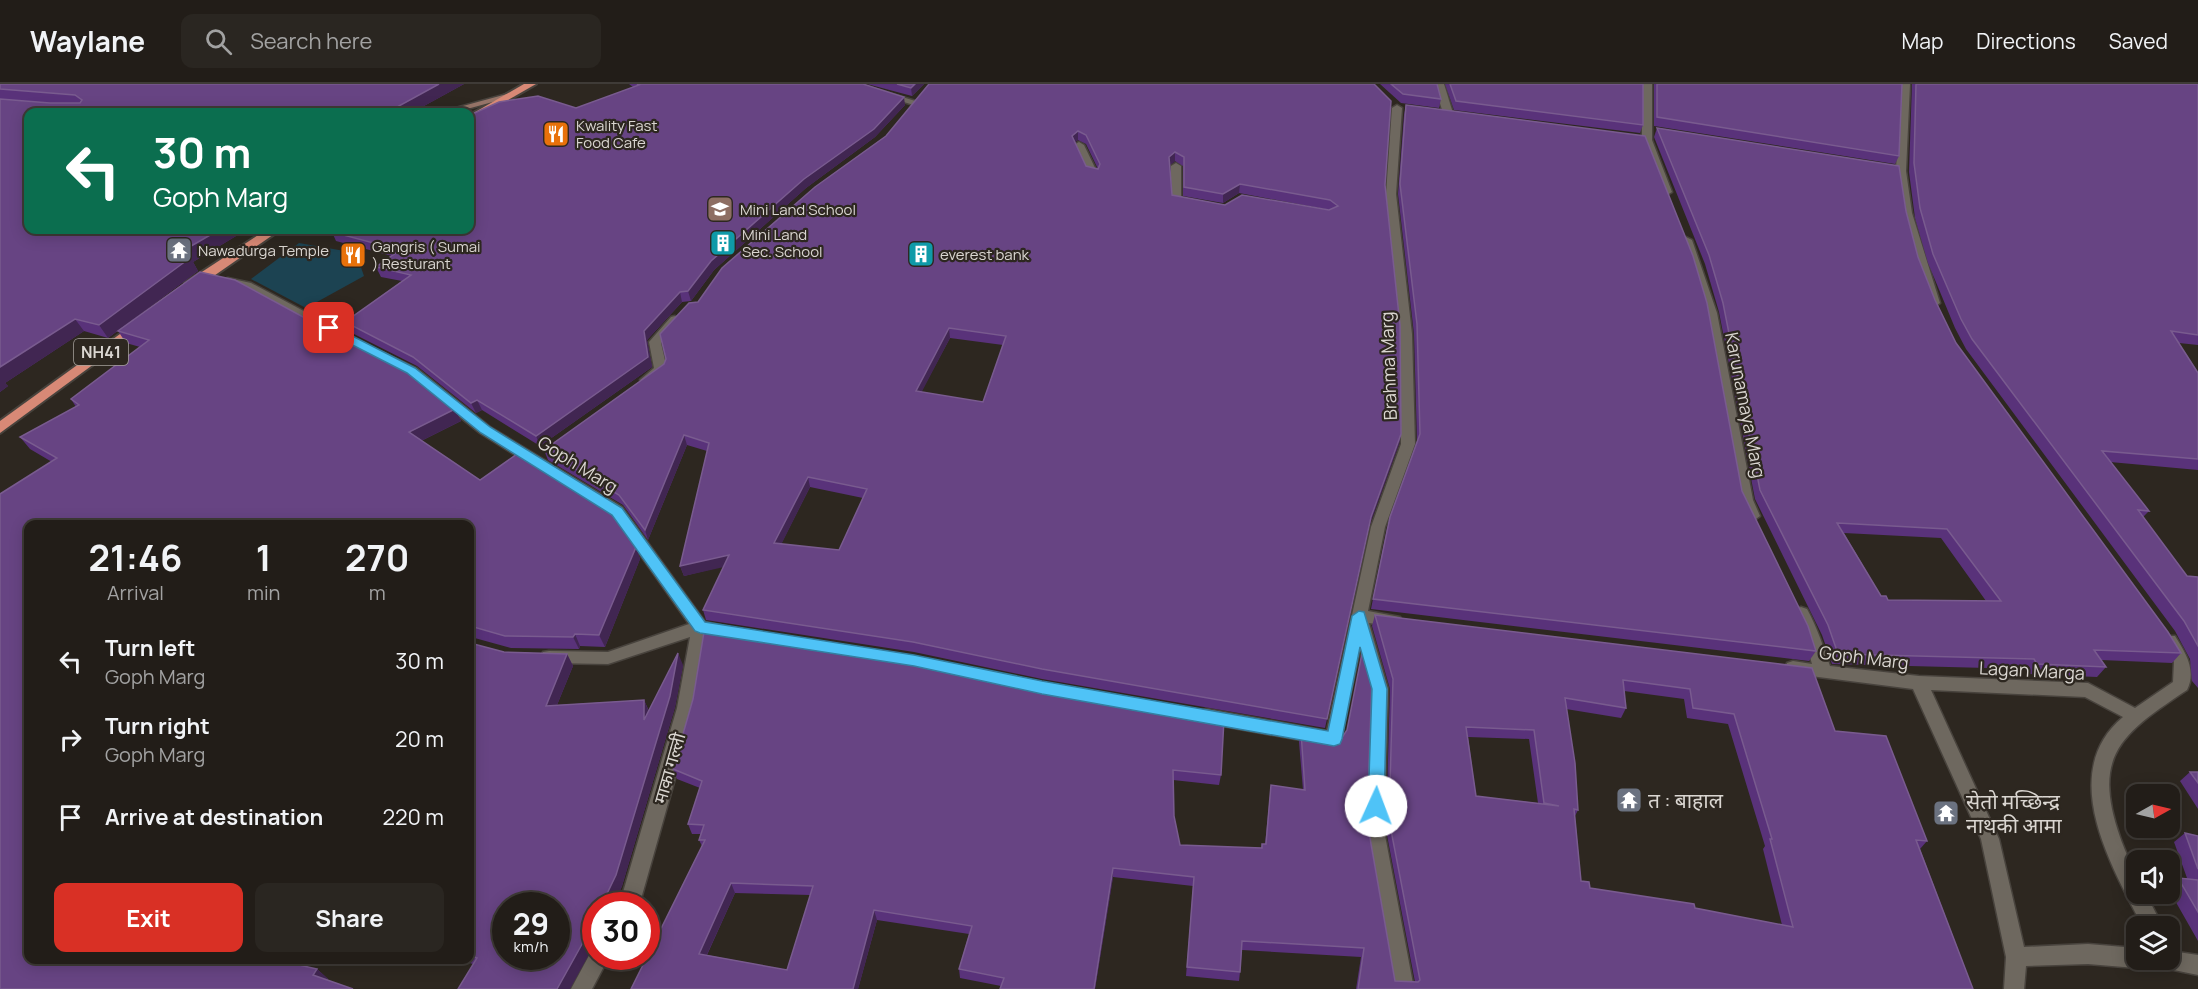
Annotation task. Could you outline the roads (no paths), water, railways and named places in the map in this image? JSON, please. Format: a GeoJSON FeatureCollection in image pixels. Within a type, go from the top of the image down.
{"type":"FeatureCollection","features":[{"type":"Feature","properties":{"kind":"highway"},"geometry":{"type":"LineString","coordinates":[[474,117],[531,84]]}},
{"type":"Feature","properties":{"kind":"highway"},"geometry":{"type":"LineString","coordinates":[[174,298],[263,234]]}},
{"type":"Feature","properties":{"kind":"highway","name":"NH41"},"geometry":{"type":"LineString","coordinates":[[0,428],[146,319]]}},
{"type":"Feature","properties":{"kind":"main road"},"geometry":{"type":"LineString","coordinates":[[462,108],[510,96]]}},
{"type":"Feature","properties":{"kind":"street"},"geometry":{"type":"LineString","coordinates":[[849,84],[913,106],[927,90]]}},
{"type":"Feature","properties":{"kind":"street"},"geometry":{"type":"LineString","coordinates":[[1439,84],[1443,113],[1460,115]]}},
{"type":"Feature","properties":{"kind":"street"},"geometry":{"type":"LineString","coordinates":[[1647,84],[1646,135],[1671,202]]}},
{"type":"Feature","properties":{"kind":"street"},"geometry":{"type":"LineString","coordinates":[[1905,84],[1896,170],[1940,318]]}},
{"type":"Feature","properties":{"kind":"street","name":"Brahma Marg"},"geometry":{"type":"LineString","coordinates":[[1359,616],[1378,527],[1408,444],[1406,334],[1391,194],[1398,106]]}},
{"type":"Feature","properties":{"kind":"street"},"geometry":{"type":"LineString","coordinates":[[1078,144],[1093,174]]}},
{"type":"Feature","properties":{"kind":"street"},"geometry":{"type":"LineString","coordinates":[[1176,166],[1176,200],[1205,205]]}},
{"type":"Feature","properties":{"kind":"street","name":"Karunamaya Marg"},"geometry":{"type":"LineString","coordinates":[[1679,223],[1697,266],[1711,313],[1746,500],[1761,532]]}},
{"type":"Feature","properties":{"kind":"street","name":"Goph Marg"},"geometry":{"type":"LineString","coordinates":[[202,277],[247,286],[411,371],[485,430],[538,456],[617,511],[700,627]]}},
{"type":"Feature","properties":{"kind":"street"},"geometry":{"type":"LineString","coordinates":[[638,387],[661,369],[655,342],[681,313]]}},
{"type":"Feature","properties":{"kind":"street"},"geometry":{"type":"LineString","coordinates":[[1797,604],[1812,636],[1823,671]]}},
{"type":"Feature","properties":{"kind":"street"},"geometry":{"type":"LineString","coordinates":[[1359,616],[1416,623]]}},
{"type":"Feature","properties":{"kind":"street"},"geometry":{"type":"LineString","coordinates":[[1194,714],[1334,739],[1359,616]]}},
{"type":"Feature","properties":{"kind":"street"},"geometry":{"type":"LineString","coordinates":[[1359,616],[1380,689],[1376,830],[1404,989]]}},
{"type":"Feature","properties":{"kind":"street"},"geometry":{"type":"LineString","coordinates":[[532,657],[608,658],[700,627],[746,634]]}},
{"type":"Feature","properties":{"kind":"street","name":"माका गल्ली"},"geometry":{"type":"LineString","coordinates":[[633,892],[686,708],[700,627]]}},
{"type":"Feature","properties":{"kind":"street"},"geometry":{"type":"LineString","coordinates":[[2126,875],[2101,810],[2100,773],[2112,740],[2137,717],[2181,685],[2182,662],[2160,627]]}},
{"type":"Feature","properties":{"kind":"street","name":"Goph Marg"},"geometry":{"type":"LineString","coordinates":[[1776,666],[1919,683],[1990,839],[2016,957],[2014,989]]}},
{"type":"Feature","properties":{"kind":"street","name":"Lagan Marga"},"geometry":{"type":"LineString","coordinates":[[1919,683],[2088,690],[2137,717]]}},
{"type":"Feature","properties":{"kind":"street"},"geometry":{"type":"LineString","coordinates":[[2016,957],[2088,954],[2126,957]]}},
{"type":"Feature","properties":{"kind":"street"},"geometry":{"type":"LineString","coordinates":[[2180,961],[2198,965]]}},
{"type":"Feature","properties":{"kind":"street"},"geometry":{"type":"LineString","coordinates":[[581,989],[592,970]]}},
{"type":"Feature","properties":{"kind":"water"},"geometry":{"type":"Polygon","coordinates":[[[299,243],[356,253],[364,276],[306,308],[251,279],[299,243]]]}},
{"type":"Feature","properties":{"kind":"place","name":"Kwality Fast Food Cafe"},"geometry":{"type":"Point","coordinates":[556,134]}},
{"type":"Feature","properties":{"kind":"place","name":"Mini Land School"},"geometry":{"type":"Point","coordinates":[720,209]}},
{"type":"Feature","properties":{"kind":"place","name":"Mini Land Sec. School"},"geometry":{"type":"Point","coordinates":[723,243]}},
{"type":"Feature","properties":{"kind":"place","name":"Nawadurga Temple"},"geometry":{"type":"Point","coordinates":[179,250]}},
{"type":"Feature","properties":{"kind":"place","name":"everest bank"},"geometry":{"type":"Point","coordinates":[921,254]}},
{"type":"Feature","properties":{"kind":"place","name":"Gangris ( Sumai ) Resturant"},"geometry":{"type":"Point","coordinates":[353,255]}},
{"type":"Feature","properties":{"kind":"place","name":"त : बाहाल"},"geometry":{"type":"Point","coordinates":[1629,800]}},
{"type":"Feature","properties":{"kind":"place","name":"सेतो मच्छिन्द्र नाथकी आमा"},"geometry":{"type":"Point","coordinates":[1946,813]}}]}
